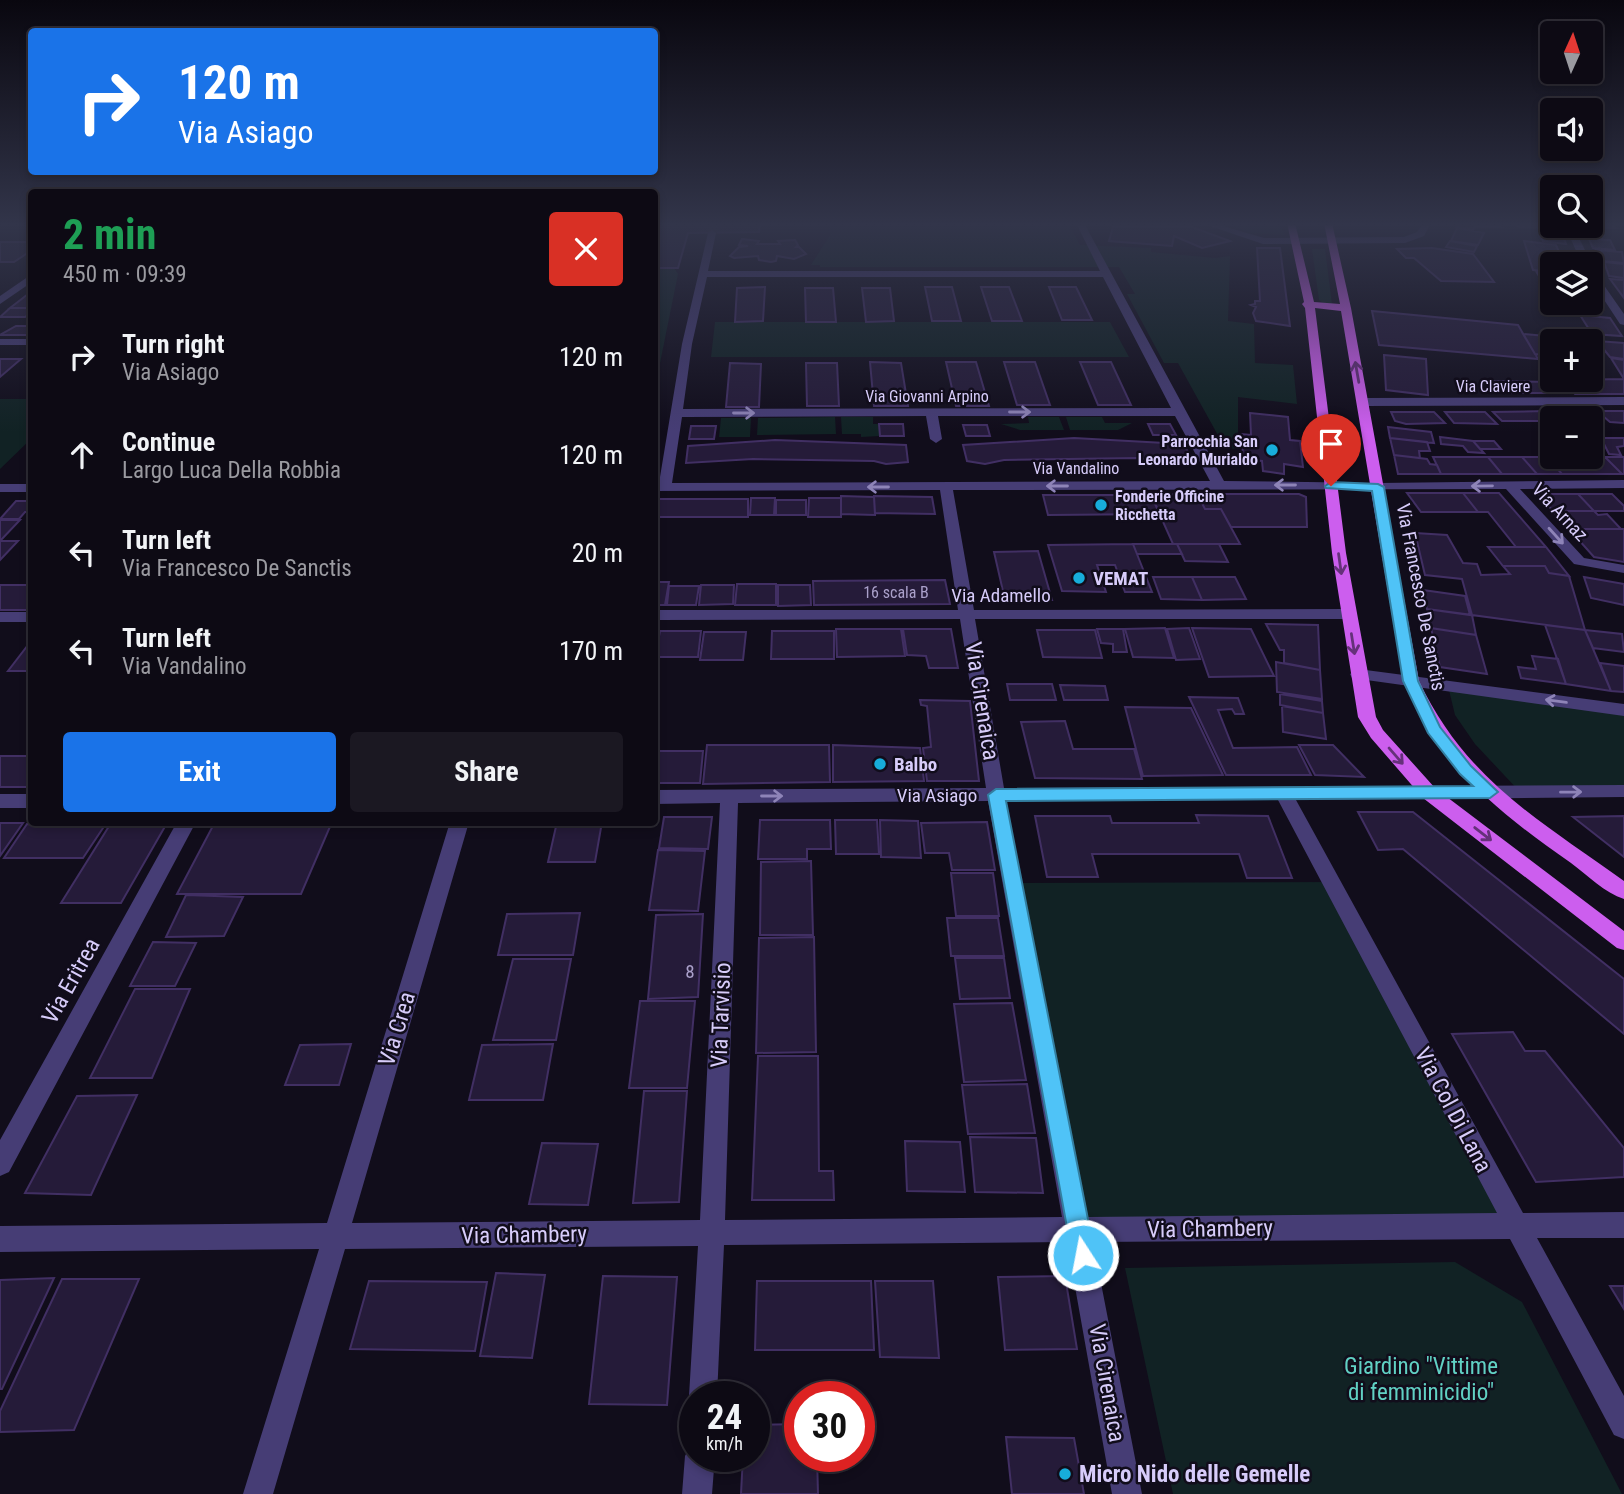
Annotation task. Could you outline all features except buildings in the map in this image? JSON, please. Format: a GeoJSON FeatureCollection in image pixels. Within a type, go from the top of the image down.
{"type":"FeatureCollection","features":[{"type":"Feature","properties":{"kind":"main road"},"geometry":{"type":"LineString","coordinates":[[1305,293],[1348,614],[1367,717],[1377,734],[1429,793],[1624,942]]}},
{"type":"Feature","properties":{"kind":"main road","name":"Via Francesco De Sanctis"},"geometry":{"type":"LineString","coordinates":[[1343,293],[1411,681],[1434,730],[1465,770],[1490,792],[1622,888]]}},
{"type":"Feature","properties":{"kind":"main road"},"geometry":{"type":"LineString","coordinates":[[1307,304],[1346,308]]}},
{"type":"Feature","properties":{"kind":"street"},"geometry":{"type":"LineString","coordinates":[[660,487],[698,293]]}},
{"type":"Feature","properties":{"kind":"street"},"geometry":{"type":"LineString","coordinates":[[1116,293],[1219,485]]}},
{"type":"Feature","properties":{"kind":"street"},"geometry":{"type":"LineString","coordinates":[[1604,293],[1624,322]]}},
{"type":"Feature","properties":{"kind":"street"},"geometry":{"type":"LineString","coordinates":[[0,342],[28,342]]}},
{"type":"Feature","properties":{"kind":"street","name":"Via Claviere"},"geometry":{"type":"LineString","coordinates":[[1363,402],[1624,401]]}},
{"type":"Feature","properties":{"kind":"street"},"geometry":{"type":"LineString","coordinates":[[931,412],[936,439]]}},
{"type":"Feature","properties":{"kind":"street","name":"Via Giovanni Arpino"},"geometry":{"type":"LineString","coordinates":[[676,413],[1179,412]]}},
{"type":"Feature","properties":{"kind":"street","name":"Via Vandalino"},"geometry":{"type":"LineString","coordinates":[[660,487],[1378,487],[1624,484]]}},
{"type":"Feature","properties":{"kind":"street","name":"Via Arnaz"},"geometry":{"type":"LineString","coordinates":[[1510,486],[1579,561],[1624,569]]}},
{"type":"Feature","properties":{"kind":"street","name":"Via Cirenaica"},"geometry":{"type":"LineString","coordinates":[[946,487],[996,795],[1127,1494]]}},
{"type":"Feature","properties":{"kind":"street"},"geometry":{"type":"LineString","coordinates":[[3,491],[28,488]]}},
{"type":"Feature","properties":{"kind":"street","name":"Via Adamello"},"geometry":{"type":"LineString","coordinates":[[658,615],[1348,614]]}},
{"type":"Feature","properties":{"kind":"street"},"geometry":{"type":"LineString","coordinates":[[0,617],[28,617]]}},
{"type":"Feature","properties":{"kind":"street"},"geometry":{"type":"LineString","coordinates":[[1358,674],[1624,710]]}},
{"type":"Feature","properties":{"kind":"street","name":"Via Asiago"},"geometry":{"type":"LineString","coordinates":[[658,797],[1624,791]]}},
{"type":"Feature","properties":{"kind":"street","name":"Via Col Di Lana"},"geometry":{"type":"LineString","coordinates":[[1284,793],[1624,1425]]}},
{"type":"Feature","properties":{"kind":"street","name":"Via Tarvisio"},"geometry":{"type":"LineString","coordinates":[[712,1233],[729,797]]}},
{"type":"Feature","properties":{"kind":"street"},"geometry":{"type":"LineString","coordinates":[[0,801],[28,801]]}},
{"type":"Feature","properties":{"kind":"street","name":"Via Eritrea"},"geometry":{"type":"LineString","coordinates":[[0,1164],[185,826]]}},
{"type":"Feature","properties":{"kind":"street","name":"Via Crea"},"geometry":{"type":"LineString","coordinates":[[335,1236],[459,826]]}},
{"type":"Feature","properties":{"kind":"street","name":"Via Chambery"},"geometry":{"type":"LineString","coordinates":[[0,1239],[1624,1225]]}},
{"type":"Feature","properties":{"kind":"street"},"geometry":{"type":"LineString","coordinates":[[704,1381],[712,1233]]}},
{"type":"Feature","properties":{"kind":"street"},"geometry":{"type":"LineString","coordinates":[[258,1494],[335,1236]]}},
{"type":"Feature","properties":{"kind":"street"},"geometry":{"type":"LineString","coordinates":[[698,1494],[699,1472]]}},
{"type":"Feature","properties":{"kind":"green space"},"geometry":{"type":"Polygon","coordinates":[[[658,293],[674,293],[658,373],[658,293]]]}},
{"type":"Feature","properties":{"kind":"green space"},"geometry":{"type":"Polygon","coordinates":[[[1229,293],[1228,321],[1254,324],[1255,363],[1293,365],[1297,404],[1238,397],[1238,449],[1225,448],[1178,363],[1164,363],[1127,294],[1229,293]]]}},
{"type":"Feature","properties":{"kind":"green space"},"geometry":{"type":"Polygon","coordinates":[[[1318,293],[1331,293],[1332,304],[1324,304],[1319,300],[1318,293]]]}},
{"type":"Feature","properties":{"kind":"green space"},"geometry":{"type":"Polygon","coordinates":[[[715,322],[1110,322],[1129,357],[711,357],[715,322]]]}},
{"type":"Feature","properties":{"kind":"green space"},"geometry":{"type":"Polygon","coordinates":[[[0,399],[28,399],[28,442],[0,469],[0,399]]]}},
{"type":"Feature","properties":{"kind":"green space"},"geometry":{"type":"Polygon","coordinates":[[[835,417],[836,434],[757,435],[758,418],[835,417]]]}},
{"type":"Feature","properties":{"kind":"green space"},"geometry":{"type":"Polygon","coordinates":[[[841,417],[873,417],[873,424],[879,424],[880,436],[842,434],[841,417]]]}},
{"type":"Feature","properties":{"kind":"green space"},"geometry":{"type":"Polygon","coordinates":[[[1028,417],[1059,417],[1064,430],[1020,430],[1001,424],[1029,423],[1028,417]]]}},
{"type":"Feature","properties":{"kind":"green space"},"geometry":{"type":"Polygon","coordinates":[[[1066,417],[1102,417],[1105,423],[1132,423],[1118,430],[1070,430],[1066,417]]]}},
{"type":"Feature","properties":{"kind":"green space"},"geometry":{"type":"Polygon","coordinates":[[[721,418],[751,418],[750,437],[719,437],[721,418]]]}},
{"type":"Feature","properties":{"kind":"green space"},"geometry":{"type":"Polygon","coordinates":[[[1448,686],[1624,710],[1624,791],[1520,792],[1475,744],[1455,715],[1448,686]]]}},
{"type":"Feature","properties":{"kind":"green space"},"geometry":{"type":"Polygon","coordinates":[[[1331,882],[1516,1227],[1079,1230],[1013,883],[1331,882]]]}},
{"type":"Feature","properties":{"kind":"green space","name":"Giardino \"Vittime di femminicidio\""},"geometry":{"type":"Polygon","coordinates":[[[1455,1262],[1522,1302],[1622,1494],[1173,1494],[1125,1268],[1455,1262]]]}},
{"type":"Feature","properties":{"kind":"place","name":"Parrocchia San Leonardo Murialdo"},"geometry":{"type":"Point","coordinates":[1272,450]}},
{"type":"Feature","properties":{"kind":"place","name":"Fonderie Officine Ricchetta"},"geometry":{"type":"Point","coordinates":[1101,505]}},
{"type":"Feature","properties":{"kind":"place","name":"VEMAT"},"geometry":{"type":"Point","coordinates":[1079,578]}},
{"type":"Feature","properties":{"kind":"place","name":"Balbo"},"geometry":{"type":"Point","coordinates":[880,764]}},
{"type":"Feature","properties":{"kind":"place","name":"Micro Nido delle Gemelle"},"geometry":{"type":"Point","coordinates":[1065,1474]}},
{"type":"Feature","properties":{"kind":"route"},"geometry":{"type":"LineString","coordinates":[[1083,1255],[996,795],[1490,792],[1465,770],[1434,730],[1411,681],[1378,487],[1331,486]]}}]}
